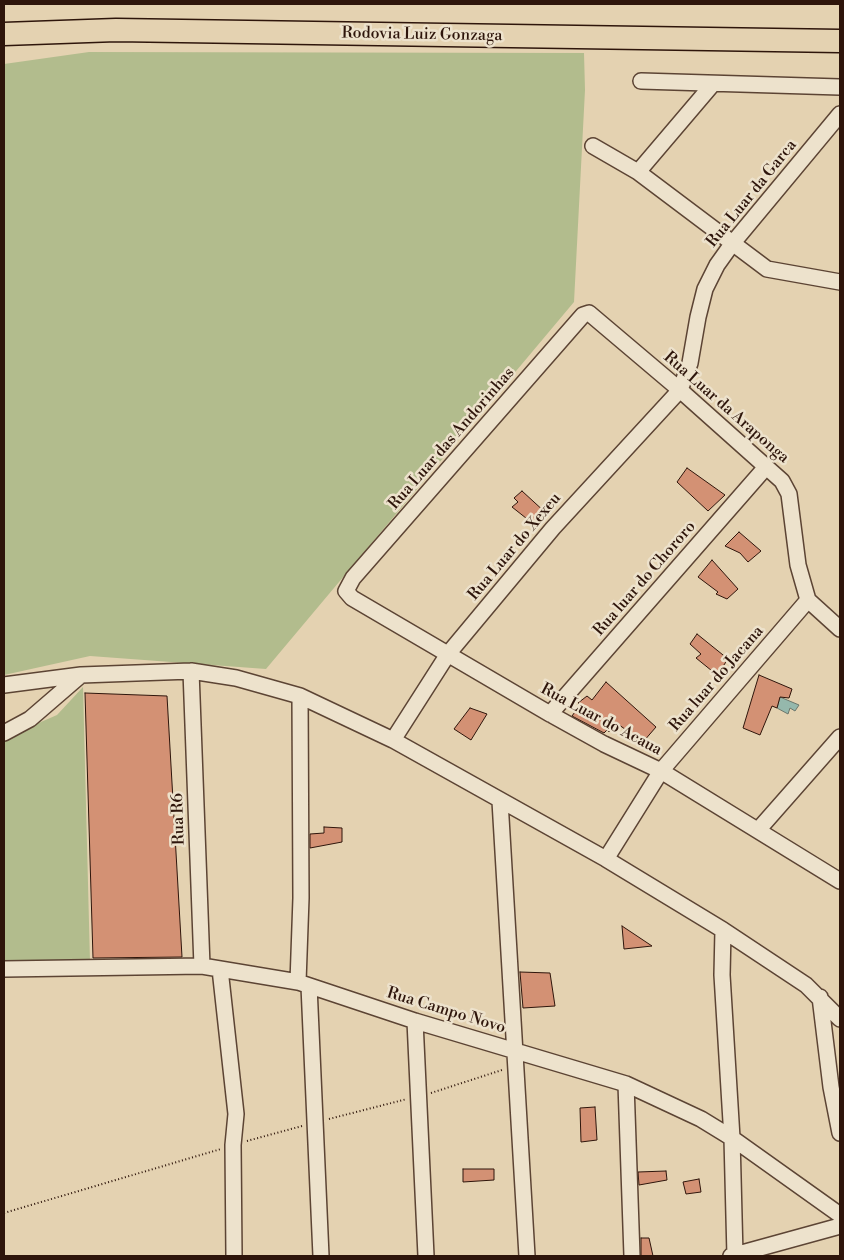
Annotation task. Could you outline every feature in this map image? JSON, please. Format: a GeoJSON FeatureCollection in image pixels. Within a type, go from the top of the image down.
{"type":"FeatureCollection","features":[{"type":"Feature","properties":{"kind":"highway","name":"Rodovia Luiz Gonzaga"},"geometry":{"type":"LineString","coordinates":[[4,34],[116,30],[840,41]]}},
{"type":"Feature","properties":{"kind":"street"},"geometry":{"type":"LineString","coordinates":[[641,81],[712,85],[840,87]]}},
{"type":"Feature","properties":{"kind":"street"},"geometry":{"type":"LineString","coordinates":[[638,172],[712,85]]}},
{"type":"Feature","properties":{"kind":"street","name":"Rua Luar da Garca"},"geometry":{"type":"LineString","coordinates":[[680,390],[690,362],[705,289],[717,265],[732,244],[840,114]]}},
{"type":"Feature","properties":{"kind":"street"},"geometry":{"type":"LineString","coordinates":[[593,146],[638,172],[767,269],[840,282]]}},
{"type":"Feature","properties":{"kind":"street","name":"Rua Luar da Araponga"},"geometry":{"type":"LineString","coordinates":[[588,313],[680,390],[782,481],[789,494],[798,565],[808,600]]}},
{"type":"Feature","properties":{"kind":"street","name":"Rua Luar das Andorinhas"},"geometry":{"type":"LineString","coordinates":[[346,591],[353,578],[577,322],[588,313]]}},
{"type":"Feature","properties":{"kind":"street","name":"Rua Luar do Xexeu"},"geometry":{"type":"LineString","coordinates":[[393,740],[448,654],[552,528],[680,390]]}},
{"type":"Feature","properties":{"kind":"street","name":"Rua luar do Chororo"},"geometry":{"type":"LineString","coordinates":[[550,714],[766,467]]}},
{"type":"Feature","properties":{"kind":"street","name":"Rua Luar do Acaua"},"geometry":{"type":"LineString","coordinates":[[346,591],[352,598],[550,714],[604,744],[661,771],[759,829],[840,881]]}},
{"type":"Feature","properties":{"kind":"street"},"geometry":{"type":"LineString","coordinates":[[808,600],[840,629]]}},
{"type":"Feature","properties":{"kind":"street","name":"Rua luar do Jacana"},"geometry":{"type":"LineString","coordinates":[[606,859],[661,771],[808,600]]}},
{"type":"Feature","properties":{"kind":"street"},"geometry":{"type":"LineString","coordinates":[[4,685],[81,675],[190,671],[236,678],[300,696],[393,740],[606,859],[723,930],[806,986],[820,997],[840,1019]]}},
{"type":"Feature","properties":{"kind":"street","name":"Rua R6"},"geometry":{"type":"LineString","coordinates":[[190,671],[202,966]]}},
{"type":"Feature","properties":{"kind":"street"},"geometry":{"type":"LineString","coordinates":[[4,733],[30,719],[81,675]]}},
{"type":"Feature","properties":{"kind":"street"},"geometry":{"type":"LineString","coordinates":[[300,696],[303,984],[316,1122],[322,1256]]}},
{"type":"Feature","properties":{"kind":"street"},"geometry":{"type":"LineString","coordinates":[[759,829],[840,737]]}},
{"type":"Feature","properties":{"kind":"street"},"geometry":{"type":"LineString","coordinates":[[500,801],[526,1256]]}},
{"type":"Feature","properties":{"kind":"street"},"geometry":{"type":"LineString","coordinates":[[723,930],[722,975],[732,1138],[733,1256],[840,1226]]}},
{"type":"Feature","properties":{"kind":"street","name":"Rua Campo Novo"},"geometry":{"type":"LineString","coordinates":[[4,969],[202,966],[303,984],[515,1057],[626,1084],[701,1119],[732,1138],[840,1216]]}},
{"type":"Feature","properties":{"kind":"street"},"geometry":{"type":"LineString","coordinates":[[220,969],[236,1114],[233,1145],[234,1256]]}},
{"type":"Feature","properties":{"kind":"street"},"geometry":{"type":"LineString","coordinates":[[820,997],[836,1084],[840,1133]]}},
{"type":"Feature","properties":{"kind":"street"},"geometry":{"type":"LineString","coordinates":[[415,1021],[426,1256]]}},
{"type":"Feature","properties":{"kind":"street"},"geometry":{"type":"LineString","coordinates":[[626,1084],[632,1256]]}},
{"type":"Feature","properties":{"kind":"path"},"geometry":{"type":"LineString","coordinates":[[4,1213],[233,1145],[473,1080],[515,1057]]}},
{"type":"Feature","properties":{"kind":"green space"},"geometry":{"type":"Polygon","coordinates":[[[89,52],[584,53],[585,90],[574,302],[266,669],[90,656],[4,675],[4,64],[89,52]]]}},
{"type":"Feature","properties":{"kind":"green space"},"geometry":{"type":"Polygon","coordinates":[[[83,687],[90,962],[4,964],[4,738],[57,715],[83,687]]]}},
{"type":"Feature","properties":{"kind":"water"},"geometry":{"type":"Polygon","coordinates":[[[780,697],[799,705],[795,711],[790,708],[788,714],[777,708],[780,697]]]}},
{"type":"Feature","properties":{"kind":"building"},"geometry":{"type":"Polygon","coordinates":[[[687,468],[725,495],[708,511],[677,482],[687,468]]]}},
{"type":"Feature","properties":{"kind":"building"},"geometry":{"type":"Polygon","coordinates":[[[522,491],[546,513],[536,526],[512,507],[518,502],[514,498],[522,491]]]}},
{"type":"Feature","properties":{"kind":"building"},"geometry":{"type":"Polygon","coordinates":[[[739,532],[761,551],[748,562],[740,553],[725,546],[739,532]]]}},
{"type":"Feature","properties":{"kind":"building"},"geometry":{"type":"Polygon","coordinates":[[[712,560],[738,589],[727,599],[716,594],[718,592],[698,577],[712,560]]]}},
{"type":"Feature","properties":{"kind":"building"},"geometry":{"type":"Polygon","coordinates":[[[697,634],[728,659],[717,675],[696,658],[701,654],[690,644],[697,634]]]}},
{"type":"Feature","properties":{"kind":"building"},"geometry":{"type":"Polygon","coordinates":[[[759,675],[792,689],[789,698],[780,697],[777,708],[772,706],[760,735],[743,728],[759,675]]]}},
{"type":"Feature","properties":{"kind":"building"},"geometry":{"type":"Polygon","coordinates":[[[606,682],[656,727],[643,742],[615,722],[609,732],[607,730],[604,733],[572,716],[580,705],[578,703],[587,696],[592,700],[606,682]]]}},
{"type":"Feature","properties":{"kind":"building"},"geometry":{"type":"Polygon","coordinates":[[[85,693],[167,696],[182,957],[93,958],[85,693]]]}},
{"type":"Feature","properties":{"kind":"building"},"geometry":{"type":"Polygon","coordinates":[[[470,708],[487,714],[471,740],[454,729],[470,708]]]}},
{"type":"Feature","properties":{"kind":"building"},"geometry":{"type":"Polygon","coordinates":[[[324,827],[342,828],[342,842],[310,848],[310,834],[324,833],[324,827]]]}},
{"type":"Feature","properties":{"kind":"building"},"geometry":{"type":"Polygon","coordinates":[[[622,926],[652,946],[624,949],[622,926]]]}},
{"type":"Feature","properties":{"kind":"building"},"geometry":{"type":"Polygon","coordinates":[[[520,972],[550,973],[555,1006],[523,1008],[520,972]]]}},
{"type":"Feature","properties":{"kind":"building"},"geometry":{"type":"Polygon","coordinates":[[[595,1107],[597,1140],[581,1142],[580,1108],[595,1107]]]}},
{"type":"Feature","properties":{"kind":"building"},"geometry":{"type":"Polygon","coordinates":[[[463,1169],[494,1169],[494,1180],[463,1182],[463,1169]]]}},
{"type":"Feature","properties":{"kind":"building"},"geometry":{"type":"Polygon","coordinates":[[[666,1171],[667,1180],[639,1185],[638,1172],[666,1171]]]}},
{"type":"Feature","properties":{"kind":"building"},"geometry":{"type":"Polygon","coordinates":[[[699,1179],[701,1192],[686,1194],[683,1182],[699,1179]]]}},
{"type":"Feature","properties":{"kind":"building"},"geometry":{"type":"Polygon","coordinates":[[[641,1238],[649,1238],[653,1256],[641,1256],[641,1238]]]}}]}
